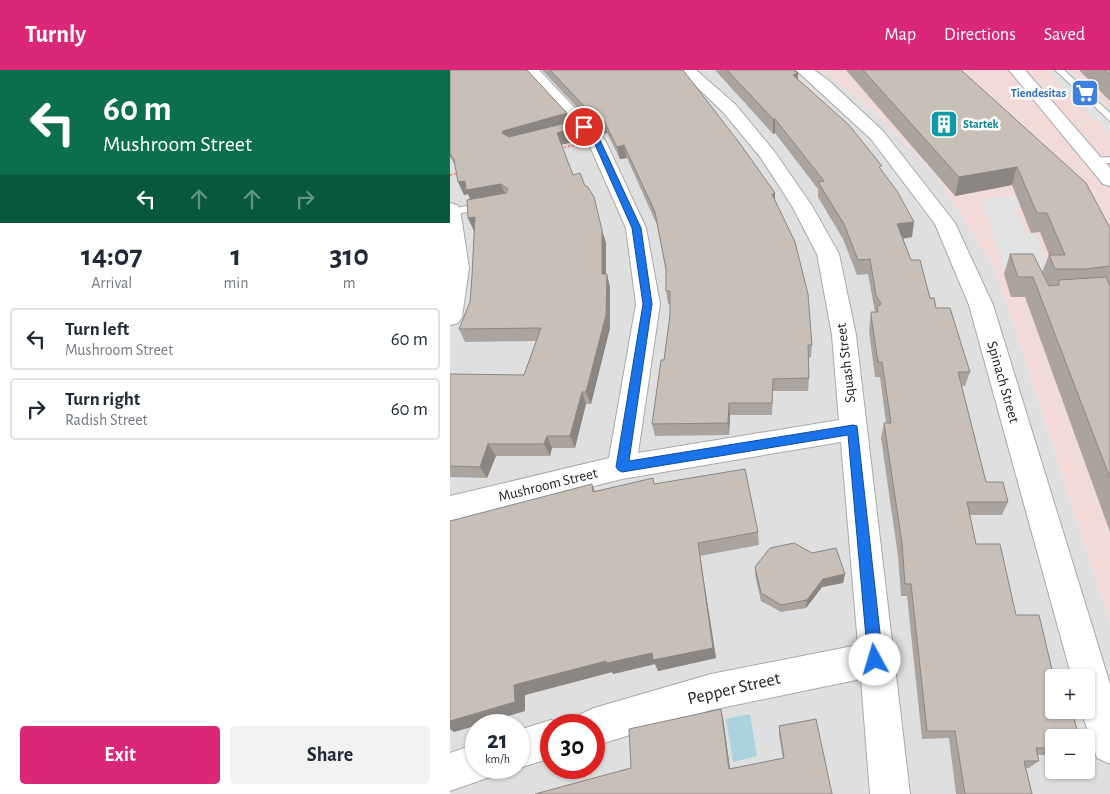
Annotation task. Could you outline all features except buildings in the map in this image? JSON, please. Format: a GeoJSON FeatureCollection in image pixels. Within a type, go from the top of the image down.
{"type":"FeatureCollection","features":[{"type":"Feature","properties":{"kind":"street"},"geometry":{"type":"LineString","coordinates":[[530,70],[580,128],[596,140],[636,228],[648,304],[622,467]]}},
{"type":"Feature","properties":{"kind":"street","name":"Squash Street"},"geometry":{"type":"LineString","coordinates":[[688,70],[730,108],[768,155],[802,206],[828,254],[844,335],[875,660],[890,794]]}},
{"type":"Feature","properties":{"kind":"street","name":"Spinach Street"},"geometry":{"type":"LineString","coordinates":[[804,70],[822,83],[877,135],[945,224],[981,305],[1110,745]]}},
{"type":"Feature","properties":{"kind":"street"},"geometry":{"type":"LineString","coordinates":[[1017,70],[1105,167]]}},
{"type":"Feature","properties":{"kind":"street"},"geometry":{"type":"LineString","coordinates":[[450,211],[458,268],[450,317]]}},
{"type":"Feature","properties":{"kind":"street","name":"Mushroom Street"},"geometry":{"type":"LineString","coordinates":[[450,509],[622,467],[853,429]]}},
{"type":"Feature","properties":{"kind":"street","name":"Pepper Street"},"geometry":{"type":"LineString","coordinates":[[605,724],[711,692],[875,660]]}},
{"type":"Feature","properties":{"kind":"street"},"geometry":{"type":"LineString","coordinates":[[450,772],[465,766]]}},
{"type":"Feature","properties":{"kind":"lane"},"geometry":{"type":"LineString","coordinates":[[1059,70],[1110,118]]}},
{"type":"Feature","properties":{"kind":"lane"},"geometry":{"type":"LineString","coordinates":[[450,211],[497,204]]}},
{"type":"Feature","properties":{"kind":"shaded area"},"geometry":{"type":"Polygon","coordinates":[[[450,70],[819,70],[874,111],[935,174],[995,268],[1110,623],[1110,794],[450,794],[450,70]]]}},
{"type":"Feature","properties":{"kind":"shaded area"},"geometry":{"type":"Polygon","coordinates":[[[819,70],[1110,70],[1110,623],[995,268],[935,174],[874,111],[819,70]]]}},
{"type":"Feature","properties":{"kind":"shaded area"},"geometry":{"type":"Polygon","coordinates":[[[1046,70],[1070,70],[1110,109],[1110,135],[1046,70]]]}},
{"type":"Feature","properties":{"kind":"shaded area"},"geometry":{"type":"Polygon","coordinates":[[[1017,197],[1021,209],[1016,210],[1025,233],[1035,233],[1050,272],[1006,272],[980,198],[1017,197]]]}},
{"type":"Feature","properties":{"kind":"water"},"geometry":{"type":"Polygon","coordinates":[[[750,714],[757,756],[733,762],[726,719],[750,714]]]}},
{"type":"Feature","properties":{"kind":"place","name":"Tiendesitas"},"geometry":{"type":"Point","coordinates":[1085,93]}},
{"type":"Feature","properties":{"kind":"place","name":"Startek"},"geometry":{"type":"Point","coordinates":[944,124]}},
{"type":"Feature","properties":{"kind":"route"},"geometry":{"type":"LineString","coordinates":[[584,127],[596,140],[636,228],[648,304],[622,467],[853,429],[875,660]]}}]}
